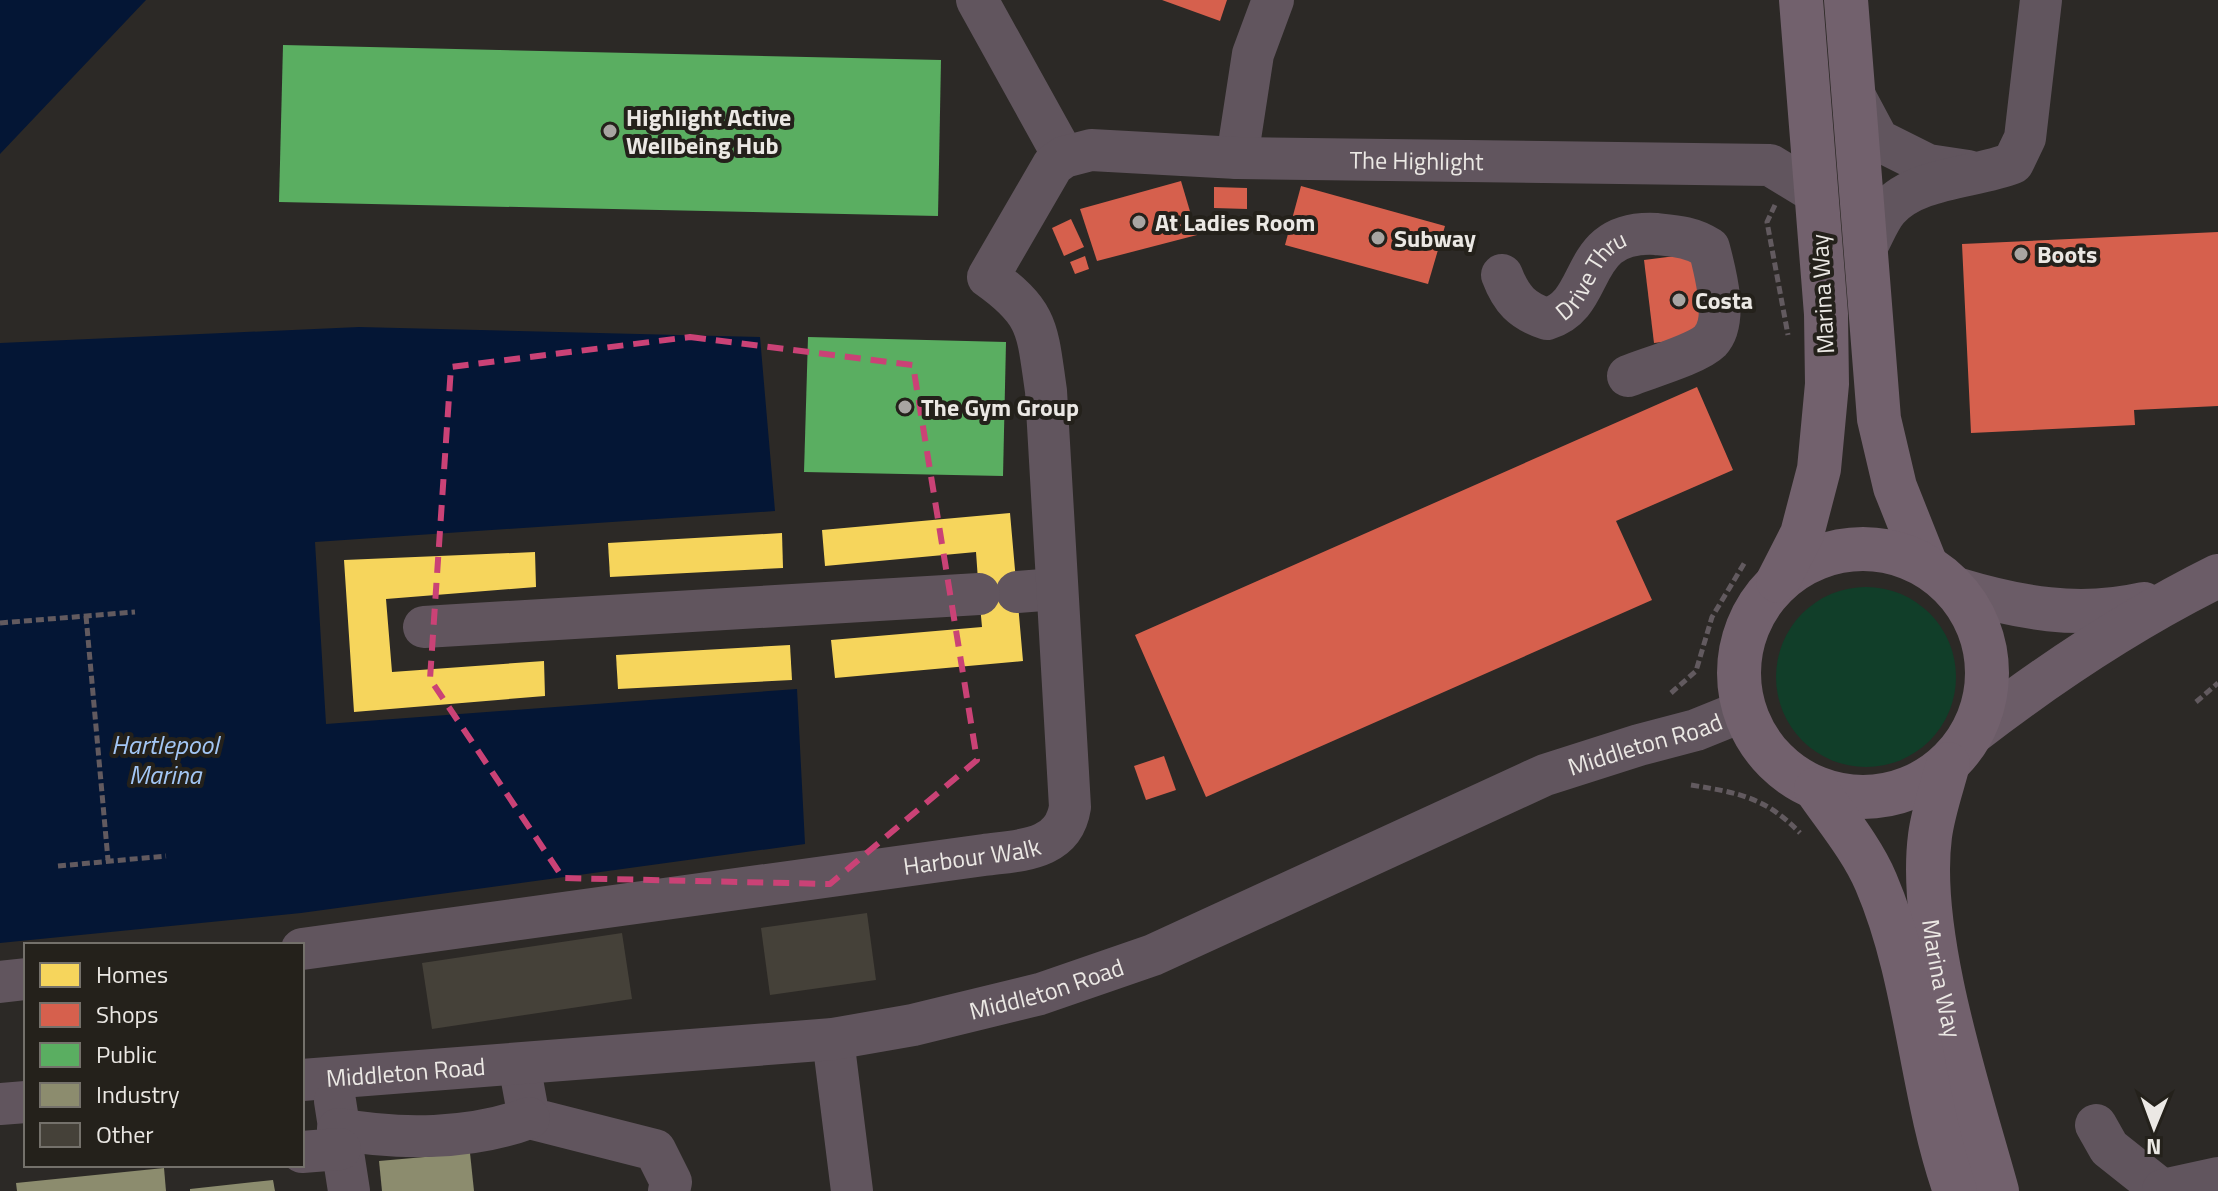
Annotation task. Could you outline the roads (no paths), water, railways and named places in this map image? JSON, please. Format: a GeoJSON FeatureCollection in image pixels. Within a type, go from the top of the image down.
{"type":"FeatureCollection","features":[{"type":"Feature","properties":{"kind":"highway","name":"Marina Way"},"geometry":{"type":"LineString","coordinates":[[1763,568],[1802,534],[1819,469],[1827,384],[1826,314],[1788,186],[1812,134],[1801,0]]}},
{"type":"Feature","properties":{"kind":"highway","name":"Marina Way"},"geometry":{"type":"LineString","coordinates":[[1846,0],[1879,419],[1895,487],[1941,577]]}},
{"type":"Feature","properties":{"kind":"highway"},"geometry":{"type":"LineString","coordinates":[[1849,549],[1889,551],[1941,577],[1977,621],[1987,659],[1985,697],[1960,749],[1919,784],[1886,796],[1851,797],[1816,789],[1785,771],[1768,753],[1743,711],[1737,676],[1742,641],[1755,608],[1763,568],[1849,549]]}},
{"type":"Feature","properties":{"kind":"highway","name":"Marina Way"},"geometry":{"type":"LineString","coordinates":[[1960,749],[1930,835],[1928,872],[1936,945],[1961,1059],[1997,1191]]}},
{"type":"Feature","properties":{"kind":"highway","name":"Marina Way"},"geometry":{"type":"LineString","coordinates":[[1816,789],[1875,879],[1895,936],[1940,1149],[1955,1191]]}},
{"type":"Feature","properties":{"kind":"main road"},"geometry":{"type":"LineString","coordinates":[[1960,749],[2072,659],[2218,576]]}},
{"type":"Feature","properties":{"kind":"main road"},"geometry":{"type":"LineString","coordinates":[[1941,577],[2000,602],[2069,614],[2123,609],[2177,597]]}},
{"type":"Feature","properties":{"kind":"street"},"geometry":{"type":"LineString","coordinates":[[977,0],[1064,157]]}},
{"type":"Feature","properties":{"kind":"street"},"geometry":{"type":"LineString","coordinates":[[1237,158],[1253,54],[1273,0]]}},
{"type":"Feature","properties":{"kind":"street"},"geometry":{"type":"LineString","coordinates":[[1866,248],[1888,208],[1923,187],[1985,174],[2013,163],[2025,138],[2041,0]]}},
{"type":"Feature","properties":{"kind":"street"},"geometry":{"type":"LineString","coordinates":[[1854,95],[1878,140],[1928,165],[1985,174]]}},
{"type":"Feature","properties":{"kind":"street","name":"The Highlight"},"geometry":{"type":"LineString","coordinates":[[1064,157],[1091,150],[1788,186]]}},
{"type":"Feature","properties":{"kind":"street","name":"Harbour Walk"},"geometry":{"type":"LineString","coordinates":[[313,958],[388,953],[727,908],[1032,848],[1055,840],[1067,823],[1070,807],[1017,591],[1046,391],[1037,330],[1029,313],[1013,295],[988,277],[1046,175],[1064,157]]}},
{"type":"Feature","properties":{"kind":"street","name":"Drive Thru"},"geometry":{"type":"LineString","coordinates":[[1502,275],[1510,296],[1521,307],[1547,319],[1571,305],[1600,252],[1620,237],[1642,234],[1677,236],[1696,240],[1709,248],[1715,272],[1717,331],[1708,343],[1628,376]]}},
{"type":"Feature","properties":{"kind":"street"},"geometry":{"type":"LineString","coordinates":[[424,627],[1017,591]]}},
{"type":"Feature","properties":{"kind":"street","name":"Middleton Road"},"geometry":{"type":"LineString","coordinates":[[317,1079],[833,1039],[913,1025],[1040,994],[1153,955],[1545,775],[1696,730],[1743,711]]}},
{"type":"Feature","properties":{"kind":"street"},"geometry":{"type":"LineString","coordinates":[[0,982],[24,979]]}},
{"type":"Feature","properties":{"kind":"street"},"geometry":{"type":"LineString","coordinates":[[833,1039],[852,1191]]}},
{"type":"Feature","properties":{"kind":"street"},"geometry":{"type":"LineString","coordinates":[[519,1064],[529,1118]]}},
{"type":"Feature","properties":{"kind":"street"},"geometry":{"type":"LineString","coordinates":[[317,1079],[327,1143],[349,1191]]}},
{"type":"Feature","properties":{"kind":"street"},"geometry":{"type":"LineString","coordinates":[[0,1104],[24,1102]]}},
{"type":"Feature","properties":{"kind":"street"},"geometry":{"type":"LineString","coordinates":[[327,1143],[379,1136],[475,1131],[529,1118],[655,1150],[671,1182],[669,1191]]}},
{"type":"Feature","properties":{"kind":"street"},"geometry":{"type":"LineString","coordinates":[[2096,1125],[2109,1148],[2163,1191],[2218,1178]]}},
{"type":"Feature","properties":{"kind":"water"},"geometry":{"type":"Polygon","coordinates":[[[0,0],[146,0],[0,154],[0,0]]]}},
{"type":"Feature","properties":{"kind":"water","name":"Hartlepool Marina"},"geometry":{"type":"Polygon","coordinates":[[[359,327],[760,337],[775,511],[315,542],[326,724],[797,689],[805,844],[301,913],[0,943],[0,343],[359,327]]]}},
{"type":"Feature","properties":{"kind":"place","name":"Highlight Active Wellbeing Hub"},"geometry":{"type":"Point","coordinates":[610,131]}},
{"type":"Feature","properties":{"kind":"place","name":"At Ladies Room"},"geometry":{"type":"Point","coordinates":[1139,222]}},
{"type":"Feature","properties":{"kind":"place","name":"Subway"},"geometry":{"type":"Point","coordinates":[1378,238]}},
{"type":"Feature","properties":{"kind":"place","name":"Boots"},"geometry":{"type":"Point","coordinates":[2021,254]}},
{"type":"Feature","properties":{"kind":"place","name":"Costa"},"geometry":{"type":"Point","coordinates":[1679,300]}},
{"type":"Feature","properties":{"kind":"place","name":"The Gym Group"},"geometry":{"type":"Point","coordinates":[905,407]}}]}
